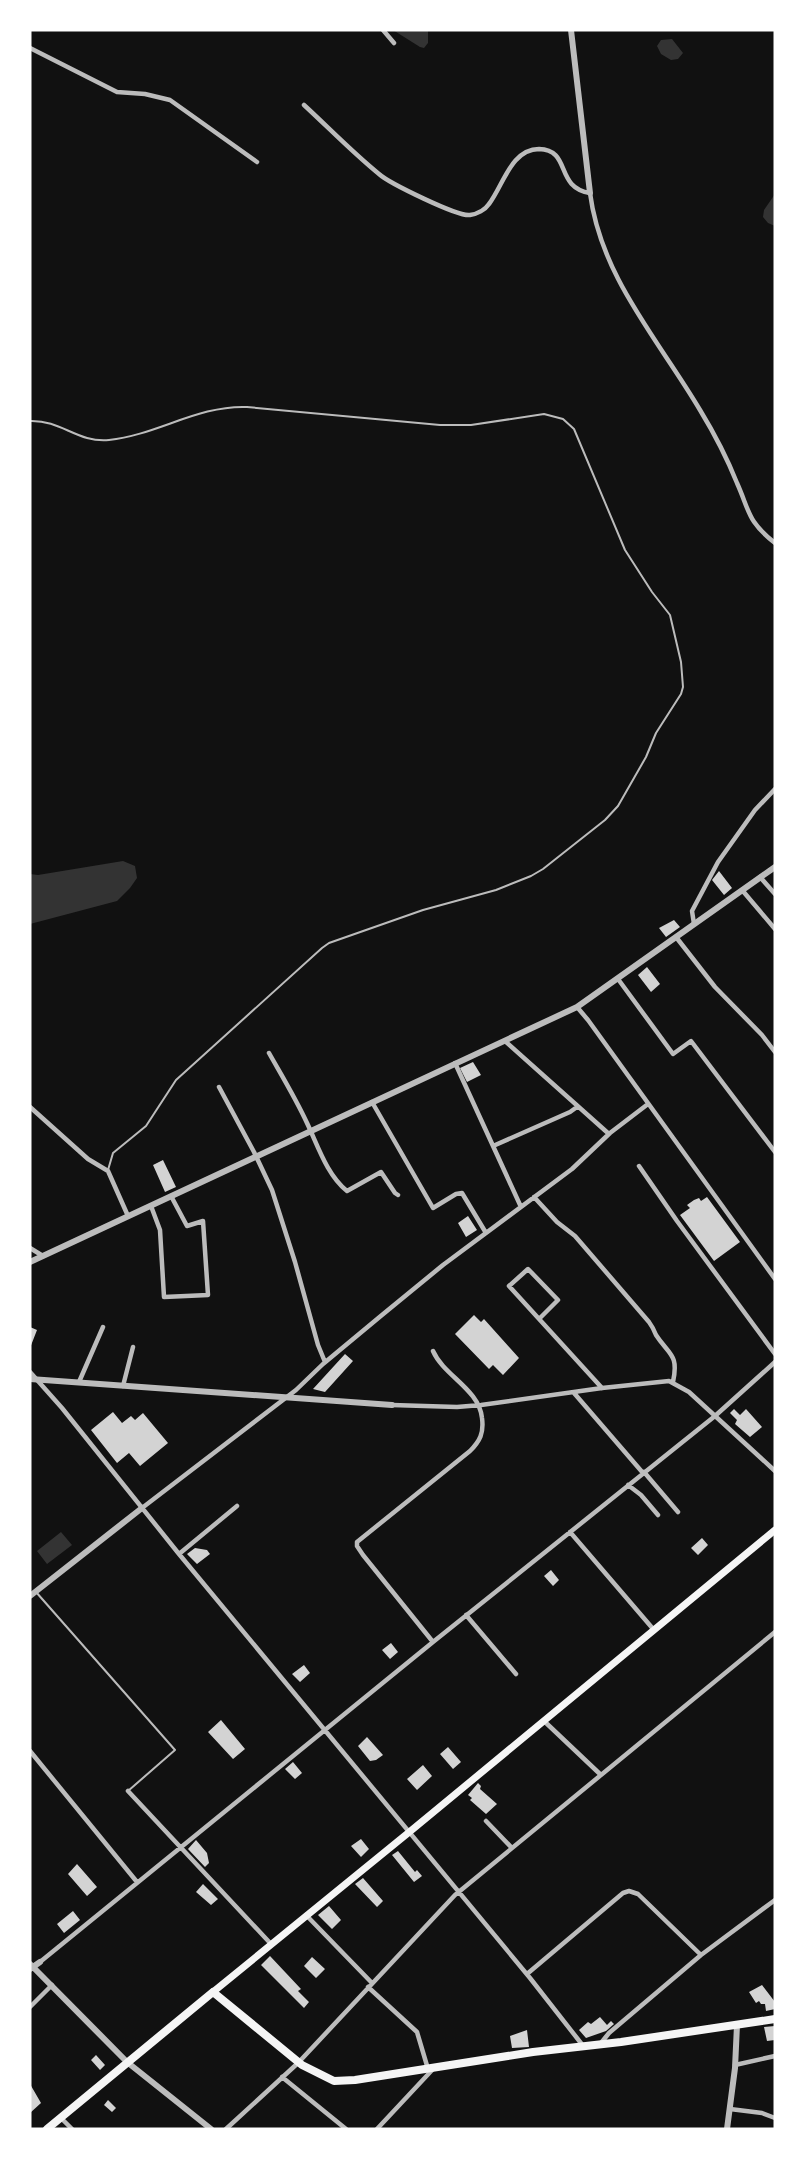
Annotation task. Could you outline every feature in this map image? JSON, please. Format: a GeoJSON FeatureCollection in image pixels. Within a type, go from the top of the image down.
{"type":"FeatureCollection","features":[{"type":"Feature","properties":{"kind":"main road"},"geometry":{"type":"LineString","coordinates":[[47,2129],[775,1530]]}},
{"type":"Feature","properties":{"kind":"main road"},"geometry":{"type":"LineString","coordinates":[[213,1992],[298,2063],[326,2078],[343,2081],[543,2050],[600,2045],[775,2019]]}},
{"type":"Feature","properties":{"kind":"street"},"geometry":{"type":"LineString","coordinates":[[383,30],[394,43]]}},
{"type":"Feature","properties":{"kind":"street"},"geometry":{"type":"LineString","coordinates":[[571,30],[592,213],[603,248],[620,285],[700,409],[738,484],[747,512],[754,523],[775,543]]}},
{"type":"Feature","properties":{"kind":"street"},"geometry":{"type":"LineString","coordinates":[[30,48],[117,92],[153,95],[170,100],[257,162]]}},
{"type":"Feature","properties":{"kind":"street"},"geometry":{"type":"LineString","coordinates":[[304,105],[380,176],[442,207],[468,216],[479,213],[488,206],[519,157],[535,149],[551,151],[560,160],[569,183],[575,188],[590,192]]}},
{"type":"Feature","properties":{"kind":"street"},"geometry":{"type":"LineString","coordinates":[[694,924],[692,911],[718,862],[755,810],[775,789]]}},
{"type":"Feature","properties":{"kind":"street"},"geometry":{"type":"LineString","coordinates":[[30,1262],[577,1007],[775,867]]}},
{"type":"Feature","properties":{"kind":"street"},"geometry":{"type":"LineString","coordinates":[[760,877],[775,894]]}},
{"type":"Feature","properties":{"kind":"street"},"geometry":{"type":"LineString","coordinates":[[742,890],[775,928]]}},
{"type":"Feature","properties":{"kind":"street"},"geometry":{"type":"LineString","coordinates":[[676,937],[715,987],[762,1035],[775,1052]]}},
{"type":"Feature","properties":{"kind":"street"},"geometry":{"type":"LineString","coordinates":[[618,979],[673,1054],[691,1041],[775,1152]]}},
{"type":"Feature","properties":{"kind":"street"},"geometry":{"type":"LineString","coordinates":[[577,1007],[775,1279]]}},
{"type":"Feature","properties":{"kind":"street"},"geometry":{"type":"LineString","coordinates":[[505,1041],[609,1134]]}},
{"type":"Feature","properties":{"kind":"street"},"geometry":{"type":"LineString","coordinates":[[269,1053],[327,1166],[342,1187],[347,1191],[381,1172],[398,1195]]}},
{"type":"Feature","properties":{"kind":"street"},"geometry":{"type":"LineString","coordinates":[[455,1064],[521,1207]]}},
{"type":"Feature","properties":{"kind":"street"},"geometry":{"type":"LineString","coordinates":[[219,1087],[272,1190],[325,1362]]}},
{"type":"Feature","properties":{"kind":"street"},"geometry":{"type":"LineString","coordinates":[[372,1102],[433,1208],[456,1194],[462,1193],[486,1233]]}},
{"type":"Feature","properties":{"kind":"street"},"geometry":{"type":"LineString","coordinates":[[30,1596],[285,1398],[438,1269],[572,1169],[609,1134],[648,1104]]}},
{"type":"Feature","properties":{"kind":"street"},"geometry":{"type":"LineString","coordinates":[[30,1107],[88,1159],[108,1171],[128,1216]]}},
{"type":"Feature","properties":{"kind":"street"},"geometry":{"type":"LineString","coordinates":[[493,1146],[577,1107]]}},
{"type":"Feature","properties":{"kind":"street"},"geometry":{"type":"LineString","coordinates":[[639,1166],[775,1354]]}},
{"type":"Feature","properties":{"kind":"street"},"geometry":{"type":"LineString","coordinates":[[151,1206],[160,1230],[164,1297],[208,1295],[203,1221],[187,1226],[171,1196]]}},
{"type":"Feature","properties":{"kind":"street"},"geometry":{"type":"LineString","coordinates":[[534,1197],[557,1222],[575,1236],[649,1322],[675,1361],[673,1382]]}},
{"type":"Feature","properties":{"kind":"street"},"geometry":{"type":"LineString","coordinates":[[30,1248],[43,1256]]}},
{"type":"Feature","properties":{"kind":"street"},"geometry":{"type":"LineString","coordinates":[[540,1318],[558,1300],[528,1269],[509,1286],[602,1388]]}},
{"type":"Feature","properties":{"kind":"street"},"geometry":{"type":"LineString","coordinates":[[79,1382],[103,1327]]}},
{"type":"Feature","properties":{"kind":"street"},"geometry":{"type":"LineString","coordinates":[[123,1386],[133,1347]]}},
{"type":"Feature","properties":{"kind":"street"},"geometry":{"type":"LineString","coordinates":[[433,1351],[481,1406],[483,1426],[480,1440],[357,1542],[360,1551],[433,1642]]}},
{"type":"Feature","properties":{"kind":"street"},"geometry":{"type":"LineString","coordinates":[[211,2129],[128,2061],[31,1967],[715,1416],[775,1362]]}},
{"type":"Feature","properties":{"kind":"street"},"geometry":{"type":"LineString","coordinates":[[30,1372],[324,1731],[527,1974],[584,2047]]}},
{"type":"Feature","properties":{"kind":"street"},"geometry":{"type":"LineString","coordinates":[[34,1379],[285,1398],[457,1407],[481,1406],[659,1381],[673,1382],[689,1392],[775,1471]]}},
{"type":"Feature","properties":{"kind":"street"},"geometry":{"type":"LineString","coordinates":[[574,1393],[678,1512]]}},
{"type":"Feature","properties":{"kind":"street"},"geometry":{"type":"LineString","coordinates":[[628,1485],[641,1495],[658,1515]]}},
{"type":"Feature","properties":{"kind":"street"},"geometry":{"type":"LineString","coordinates":[[179,1554],[237,1506]]}},
{"type":"Feature","properties":{"kind":"street"},"geometry":{"type":"LineString","coordinates":[[570,1532],[654,1630]]}},
{"type":"Feature","properties":{"kind":"street"},"geometry":{"type":"LineString","coordinates":[[466,1615],[516,1674]]}},
{"type":"Feature","properties":{"kind":"street"},"geometry":{"type":"LineString","coordinates":[[226,2129],[298,2063],[458,1893],[771,1639],[775,1632]]}},
{"type":"Feature","properties":{"kind":"street"},"geometry":{"type":"LineString","coordinates":[[544,1721],[601,1775]]}},
{"type":"Feature","properties":{"kind":"street"},"geometry":{"type":"LineString","coordinates":[[30,1751],[137,1882]]}},
{"type":"Feature","properties":{"kind":"street"},"geometry":{"type":"LineString","coordinates":[[128,1791],[271,1944]]}},
{"type":"Feature","properties":{"kind":"street"},"geometry":{"type":"LineString","coordinates":[[486,1821],[512,1848]]}},
{"type":"Feature","properties":{"kind":"street"},"geometry":{"type":"LineString","coordinates":[[527,1974],[627,1891],[638,1894],[701,1955]]}},
{"type":"Feature","properties":{"kind":"street"},"geometry":{"type":"LineString","coordinates":[[600,2045],[609,2033],[701,1955],[775,1900]]}},
{"type":"Feature","properties":{"kind":"street"},"geometry":{"type":"LineString","coordinates":[[306,1915],[417,2032],[431,2068],[377,2129]]}},
{"type":"Feature","properties":{"kind":"street"},"geometry":{"type":"LineString","coordinates":[[30,2007],[52,1985]]}},
{"type":"Feature","properties":{"kind":"street"},"geometry":{"type":"LineString","coordinates":[[727,2129],[735,2065],[737,2025]]}},
{"type":"Feature","properties":{"kind":"street"},"geometry":{"type":"LineString","coordinates":[[735,2065],[775,2056]]}},
{"type":"Feature","properties":{"kind":"street"},"geometry":{"type":"LineString","coordinates":[[282,2077],[346,2129]]}},
{"type":"Feature","properties":{"kind":"street"},"geometry":{"type":"LineString","coordinates":[[729,2109],[762,2113],[775,2118]]}},
{"type":"Feature","properties":{"kind":"street"},"geometry":{"type":"LineString","coordinates":[[61,2118],[72,2129]]}},
{"type":"Feature","properties":{"kind":"lane"},"geometry":{"type":"LineString","coordinates":[[30,421],[54,423],[83,439],[93,441],[125,437],[226,407],[440,425],[471,425],[544,414],[558,417],[574,429],[620,541],[631,561],[670,615],[682,673],[683,687],[677,701],[656,733],[646,758],[621,801],[605,820],[531,876],[496,890],[416,912],[329,943],[176,1080],[146,1126],[113,1153],[108,1171]]}},
{"type":"Feature","properties":{"kind":"lane"},"geometry":{"type":"LineString","coordinates":[[36,1592],[175,1750],[128,1791]]}},
{"type":"Feature","properties":{"kind":"shaded area"},"geometry":{"type":"Polygon","coordinates":[[[393,30],[428,30],[428,43],[424,48],[420,47],[393,30]]]}},
{"type":"Feature","properties":{"kind":"shaded area"},"geometry":{"type":"Polygon","coordinates":[[[672,39],[683,53],[678,59],[671,60],[661,54],[657,46],[661,40],[672,39]]]}},
{"type":"Feature","properties":{"kind":"shaded area"},"geometry":{"type":"Polygon","coordinates":[[[775,194],[775,226],[763,217],[764,210],[775,194]]]}},
{"type":"Feature","properties":{"kind":"shaded area"},"geometry":{"type":"Polygon","coordinates":[[[123,861],[135,866],[137,878],[117,901],[30,924],[30,874],[38,875],[123,861]]]}},
{"type":"Feature","properties":{"kind":"shaded area"},"geometry":{"type":"Polygon","coordinates":[[[61,1532],[72,1545],[47,1564],[37,1551],[61,1532]]]}},
{"type":"Feature","properties":{"kind":"building"},"geometry":{"type":"Polygon","coordinates":[[[719,871],[732,888],[724,895],[712,880],[719,871]]]}},
{"type":"Feature","properties":{"kind":"building"},"geometry":{"type":"Polygon","coordinates":[[[674,920],[680,927],[666,937],[659,928],[674,920]]]}},
{"type":"Feature","properties":{"kind":"building"},"geometry":{"type":"Polygon","coordinates":[[[647,967],[660,984],[651,992],[638,975],[647,967]]]}},
{"type":"Feature","properties":{"kind":"building"},"geometry":{"type":"Polygon","coordinates":[[[473,1062],[481,1075],[467,1082],[460,1068],[473,1062]]]}},
{"type":"Feature","properties":{"kind":"building"},"geometry":{"type":"Polygon","coordinates":[[[163,1160],[176,1187],[165,1192],[153,1165],[163,1160]]]}},
{"type":"Feature","properties":{"kind":"building"},"geometry":{"type":"Polygon","coordinates":[[[707,1197],[740,1242],[714,1261],[680,1215],[690,1208],[687,1205],[694,1200],[699,1198],[701,1201],[707,1197]]]}},
{"type":"Feature","properties":{"kind":"building"},"geometry":{"type":"Polygon","coordinates":[[[468,1216],[477,1230],[466,1237],[458,1223],[468,1216]]]}},
{"type":"Feature","properties":{"kind":"building"},"geometry":{"type":"Polygon","coordinates":[[[474,1315],[481,1322],[484,1319],[519,1358],[503,1375],[493,1365],[489,1369],[455,1334],[474,1315]]]}},
{"type":"Feature","properties":{"kind":"building"},"geometry":{"type":"Polygon","coordinates":[[[30,1327],[37,1330],[30,1348],[30,1327]]]}},
{"type":"Feature","properties":{"kind":"building"},"geometry":{"type":"Polygon","coordinates":[[[345,1354],[353,1361],[325,1392],[313,1389],[345,1354]]]}},
{"type":"Feature","properties":{"kind":"building"},"geometry":{"type":"Polygon","coordinates":[[[734,1409],[740,1415],[746,1409],[762,1427],[750,1437],[735,1424],[737,1420],[730,1413],[734,1409]]]}},
{"type":"Feature","properties":{"kind":"building"},"geometry":{"type":"Polygon","coordinates":[[[113,1412],[122,1423],[131,1416],[135,1420],[143,1413],[168,1443],[140,1466],[129,1453],[117,1463],[91,1430],[113,1412]]]}},
{"type":"Feature","properties":{"kind":"building"},"geometry":{"type":"Polygon","coordinates":[[[702,1538],[708,1545],[698,1555],[691,1548],[702,1538]]]}},
{"type":"Feature","properties":{"kind":"building"},"geometry":{"type":"Polygon","coordinates":[[[195,1548],[207,1550],[210,1554],[197,1564],[187,1554],[195,1548]]]}},
{"type":"Feature","properties":{"kind":"building"},"geometry":{"type":"Polygon","coordinates":[[[551,1570],[559,1580],[553,1586],[544,1576],[551,1570]]]}},
{"type":"Feature","properties":{"kind":"building"},"geometry":{"type":"Polygon","coordinates":[[[391,1643],[398,1652],[390,1659],[382,1650],[391,1643]]]}},
{"type":"Feature","properties":{"kind":"building"},"geometry":{"type":"Polygon","coordinates":[[[304,1665],[310,1673],[300,1682],[292,1674],[304,1665]]]}},
{"type":"Feature","properties":{"kind":"building"},"geometry":{"type":"Polygon","coordinates":[[[221,1720],[245,1749],[233,1759],[208,1732],[221,1720]]]}},
{"type":"Feature","properties":{"kind":"building"},"geometry":{"type":"Polygon","coordinates":[[[367,1737],[383,1755],[376,1760],[370,1761],[358,1746],[367,1737]]]}},
{"type":"Feature","properties":{"kind":"building"},"geometry":{"type":"Polygon","coordinates":[[[448,1747],[461,1762],[453,1769],[440,1754],[448,1747]]]}},
{"type":"Feature","properties":{"kind":"building"},"geometry":{"type":"Polygon","coordinates":[[[293,1762],[302,1773],[295,1779],[285,1769],[293,1762]]]}},
{"type":"Feature","properties":{"kind":"building"},"geometry":{"type":"Polygon","coordinates":[[[423,1765],[432,1776],[417,1790],[407,1779],[423,1765]]]}},
{"type":"Feature","properties":{"kind":"building"},"geometry":{"type":"Polygon","coordinates":[[[478,1783],[481,1786],[480,1789],[497,1804],[486,1814],[470,1800],[472,1798],[468,1795],[478,1783]]]}},
{"type":"Feature","properties":{"kind":"building"},"geometry":{"type":"Polygon","coordinates":[[[361,1839],[369,1849],[361,1857],[351,1846],[361,1839]]]}},
{"type":"Feature","properties":{"kind":"building"},"geometry":{"type":"Polygon","coordinates":[[[196,1840],[207,1853],[209,1863],[205,1867],[188,1849],[196,1840]]]}},
{"type":"Feature","properties":{"kind":"building"},"geometry":{"type":"Polygon","coordinates":[[[398,1851],[415,1872],[417,1870],[422,1876],[414,1882],[392,1855],[398,1851]]]}},
{"type":"Feature","properties":{"kind":"building"},"geometry":{"type":"Polygon","coordinates":[[[77,1864],[97,1887],[87,1896],[68,1874],[77,1864]]]}},
{"type":"Feature","properties":{"kind":"building"},"geometry":{"type":"Polygon","coordinates":[[[363,1878],[383,1901],[377,1907],[355,1884],[363,1878]]]}},
{"type":"Feature","properties":{"kind":"building"},"geometry":{"type":"Polygon","coordinates":[[[203,1884],[218,1899],[211,1905],[196,1892],[203,1884]]]}},
{"type":"Feature","properties":{"kind":"building"},"geometry":{"type":"Polygon","coordinates":[[[329,1906],[341,1920],[332,1929],[318,1915],[329,1906]]]}},
{"type":"Feature","properties":{"kind":"building"},"geometry":{"type":"Polygon","coordinates":[[[73,1911],[80,1920],[64,1933],[57,1924],[73,1911]]]}},
{"type":"Feature","properties":{"kind":"building"},"geometry":{"type":"Polygon","coordinates":[[[270,1956],[301,1989],[298,1991],[309,2002],[304,2008],[261,1965],[270,1956]]]}},
{"type":"Feature","properties":{"kind":"building"},"geometry":{"type":"Polygon","coordinates":[[[312,1957],[325,1969],[316,1978],[304,1966],[312,1957]]]}},
{"type":"Feature","properties":{"kind":"building"},"geometry":{"type":"Polygon","coordinates":[[[762,1985],[775,2002],[775,2009],[766,2011],[765,2004],[759,2001],[756,2003],[749,1992],[762,1985]]]}},
{"type":"Feature","properties":{"kind":"building"},"geometry":{"type":"Polygon","coordinates":[[[600,2017],[607,2025],[611,2021],[614,2024],[606,2031],[586,2038],[579,2030],[588,2022],[591,2024],[600,2017]]]}},
{"type":"Feature","properties":{"kind":"building"},"geometry":{"type":"Polygon","coordinates":[[[775,2026],[775,2040],[767,2041],[764,2027],[775,2026]]]}},
{"type":"Feature","properties":{"kind":"building"},"geometry":{"type":"Polygon","coordinates":[[[527,2030],[529,2047],[512,2048],[510,2036],[527,2030]]]}},
{"type":"Feature","properties":{"kind":"building"},"geometry":{"type":"Polygon","coordinates":[[[96,2055],[105,2065],[100,2070],[91,2060],[96,2055]]]}},
{"type":"Feature","properties":{"kind":"building"},"geometry":{"type":"Polygon","coordinates":[[[30,2084],[41,2103],[30,2113],[30,2084]]]}},
{"type":"Feature","properties":{"kind":"building"},"geometry":{"type":"Polygon","coordinates":[[[108,2100],[116,2108],[112,2112],[104,2105],[108,2100]]]}}]}
